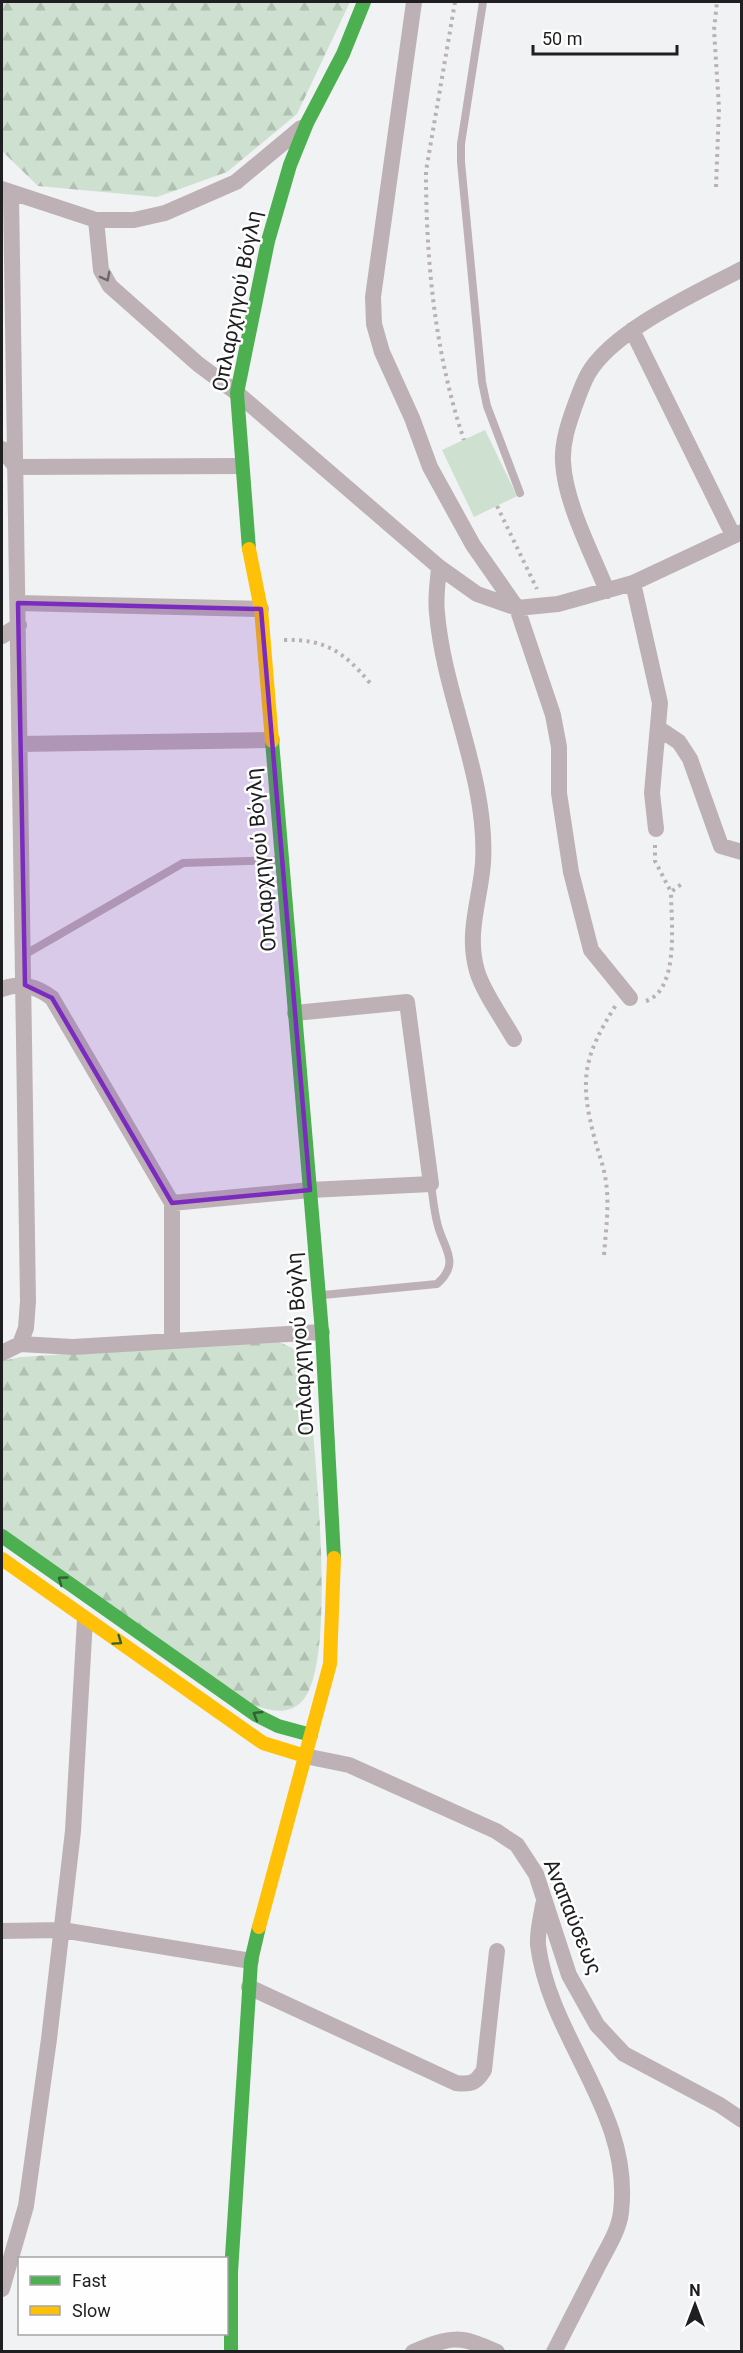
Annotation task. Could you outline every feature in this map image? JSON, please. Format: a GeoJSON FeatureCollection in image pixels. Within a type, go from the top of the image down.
{"type":"FeatureCollection","features":[{"type":"Feature","properties":{"kind":"main road","name":"Οπλαρχηγού Βόγλη"},"geometry":{"type":"LineString","coordinates":[[231,2352],[231,2272],[251,1961],[268,1885],[330,1664],[335,1571],[322,1332],[261,609],[247,538],[237,393],[268,241],[290,165],[307,123],[343,54],[364,2]]}},
{"type":"Feature","properties":{"kind":"main road"},"geometry":{"type":"LineString","coordinates":[[2,1536],[80,1594],[256,1715],[278,1726],[311,1735]]}},
{"type":"Feature","properties":{"kind":"main road"},"geometry":{"type":"LineString","coordinates":[[2,1559],[263,1743],[305,1756]]}},
{"type":"Feature","properties":{"kind":"main road"},"geometry":{"type":"LineString","coordinates":[[70,1608],[80,1594]]}},
{"type":"Feature","properties":{"kind":"street"},"geometry":{"type":"LineString","coordinates":[[414,2],[373,297],[374,324],[382,352],[412,418],[430,467],[473,545],[517,608],[553,715],[559,747],[559,793],[571,872],[591,950],[628,995]]}},
{"type":"Feature","properties":{"kind":"street"},"geometry":{"type":"LineString","coordinates":[[20,1344],[26,1328],[28,1301],[25,985],[16,467],[6,191],[96,220],[134,220],[165,213],[227,186],[265,161],[307,123]]}},
{"type":"Feature","properties":{"kind":"street"},"geometry":{"type":"LineString","coordinates":[[96,220],[101,270],[110,286],[198,364],[237,393],[439,567],[477,594],[517,608],[544,605],[633,583],[737,533],[632,330]]}},
{"type":"Feature","properties":{"kind":"street"},"geometry":{"type":"LineString","coordinates":[[607,591],[569,496],[563,462],[565,432],[588,373],[608,350],[632,330],[741,269]]}},
{"type":"Feature","properties":{"kind":"street"},"geometry":{"type":"LineString","coordinates":[[2,449],[16,467]]}},
{"type":"Feature","properties":{"kind":"street"},"geometry":{"type":"LineString","coordinates":[[16,467],[241,466]]}},
{"type":"Feature","properties":{"kind":"street"},"geometry":{"type":"LineString","coordinates":[[439,567],[436,612],[440,638],[475,783],[481,830],[483,862],[471,945],[477,974],[514,1039]]}},
{"type":"Feature","properties":{"kind":"street"},"geometry":{"type":"LineString","coordinates":[[633,583],[660,703],[652,793],[656,829]]}},
{"type":"Feature","properties":{"kind":"street"},"geometry":{"type":"LineString","coordinates":[[18,603],[261,609]]}},
{"type":"Feature","properties":{"kind":"street"},"geometry":{"type":"LineString","coordinates":[[2,636],[19,625]]}},
{"type":"Feature","properties":{"kind":"street"},"geometry":{"type":"LineString","coordinates":[[658,728],[679,742],[690,759],[721,846],[741,852]]}},
{"type":"Feature","properties":{"kind":"street"},"geometry":{"type":"LineString","coordinates":[[20,744],[272,740]]}},
{"type":"Feature","properties":{"kind":"street"},"geometry":{"type":"LineString","coordinates":[[2,989],[25,985],[38,987],[52,998],[172,1203],[172,1340]]}},
{"type":"Feature","properties":{"kind":"street"},"geometry":{"type":"LineString","coordinates":[[172,1203],[310,1190],[431,1184],[407,1002],[295,1013]]}},
{"type":"Feature","properties":{"kind":"street"},"geometry":{"type":"LineString","coordinates":[[2,1353],[20,1344],[73,1347],[322,1332]]}},
{"type":"Feature","properties":{"kind":"street"},"geometry":{"type":"LineString","coordinates":[[2,2289],[9,2238],[26,2206],[62,1930],[73,1831],[85,1619]]}},
{"type":"Feature","properties":{"kind":"street","name":"Αναπαύσεως"},"geometry":{"type":"LineString","coordinates":[[305,1756],[349,1765],[496,1831],[517,1845],[536,1874],[543,1902],[569,1975],[597,2025],[624,2054],[720,2105],[741,2120]]}},
{"type":"Feature","properties":{"kind":"street"},"geometry":{"type":"LineString","coordinates":[[543,1902],[538,1944],[548,1989],[605,2109],[620,2158],[622,2191],[621,2214],[613,2236],[554,2352]]}},
{"type":"Feature","properties":{"kind":"street"},"geometry":{"type":"LineString","coordinates":[[2,1931],[62,1930],[251,1961]]}},
{"type":"Feature","properties":{"kind":"street"},"geometry":{"type":"LineString","coordinates":[[249,1987],[456,2083],[468,2084],[477,2081],[483,2070],[497,1951]]}},
{"type":"Feature","properties":{"kind":"street"},"geometry":{"type":"LineString","coordinates":[[413,2352],[442,2339],[457,2337],[497,2352]]}},
{"type":"Feature","properties":{"kind":"lane"},"geometry":{"type":"LineString","coordinates":[[483,2],[461,144],[461,162],[482,382],[487,406],[520,492]]}},
{"type":"Feature","properties":{"kind":"lane"},"geometry":{"type":"LineString","coordinates":[[24,955],[183,863],[282,860]]}},
{"type":"Feature","properties":{"kind":"lane"},"geometry":{"type":"LineString","coordinates":[[319,1296],[437,1284],[446,1276],[450,1265],[448,1249],[434,1213],[431,1184]]}},
{"type":"Feature","properties":{"kind":"path"},"geometry":{"type":"LineString","coordinates":[[455,2],[426,171],[426,194],[430,265],[441,361],[464,440]]}},
{"type":"Feature","properties":{"kind":"path"},"geometry":{"type":"LineString","coordinates":[[716,187],[719,108],[714,30],[717,2]]}},
{"type":"Feature","properties":{"kind":"path"},"geometry":{"type":"LineString","coordinates":[[497,506],[544,605]]}},
{"type":"Feature","properties":{"kind":"path"},"geometry":{"type":"LineString","coordinates":[[263,640],[299,640],[325,645],[350,659],[370,683]]}},
{"type":"Feature","properties":{"kind":"path"},"geometry":{"type":"LineString","coordinates":[[604,1255],[609,1202],[605,1174],[588,1114],[586,1066],[594,1041],[628,995],[638,1002],[648,1001],[665,984],[671,954],[671,892],[655,861],[656,829]]}},
{"type":"Feature","properties":{"kind":"path"},"geometry":{"type":"LineString","coordinates":[[671,892],[683,883]]}},
{"type":"Feature","properties":{"kind":"highlighted area"},"geometry":{"type":"Polygon","coordinates":[[[18,603],[261,609],[310,1190],[172,1203],[52,998],[25,985],[18,603]]]}},
{"type":"Feature","properties":{"kind":"green space"},"geometry":{"type":"Polygon","coordinates":[[[2,2],[350,2],[297,114],[227,172],[157,197],[38,186],[2,151],[2,2]]]}},
{"type":"Feature","properties":{"kind":"green space"},"geometry":{"type":"Polygon","coordinates":[[[485,430],[517,496],[474,517],[442,450],[485,430]]]}},
{"type":"Feature","properties":{"kind":"green space"},"geometry":{"type":"Polygon","coordinates":[[[277,1341],[296,1350],[307,1364],[317,1486],[322,1590],[320,1636],[314,1674],[304,1699],[291,1709],[283,1711],[245,1702],[2,1530],[2,1361],[21,1357],[277,1341]]]}},
{"type":"Feature","properties":{"kind":"traffic: fast"},"geometry":{"type":"LineString","coordinates":[[249,549],[237,393],[268,241],[290,165],[307,123],[343,54],[364,2]]}},
{"type":"Feature","properties":{"kind":"traffic: fast"},"geometry":{"type":"LineString","coordinates":[[272,741],[322,1332],[334,1558]]}},
{"type":"Feature","properties":{"kind":"traffic: fast"},"geometry":{"type":"LineString","coordinates":[[2,1536],[256,1715],[278,1726],[311,1735]]}},
{"type":"Feature","properties":{"kind":"traffic: fast"},"geometry":{"type":"LineString","coordinates":[[231,2352],[231,2272],[251,1961],[259,1927]]}},
{"type":"Feature","properties":{"kind":"traffic: slow"},"geometry":{"type":"LineString","coordinates":[[249,549],[261,609],[272,741]]}},
{"type":"Feature","properties":{"kind":"traffic: slow"},"geometry":{"type":"LineString","coordinates":[[259,1927],[330,1664],[334,1558]]}},
{"type":"Feature","properties":{"kind":"traffic: slow"},"geometry":{"type":"LineString","coordinates":[[2,1559],[263,1743],[305,1756]]}}]}
